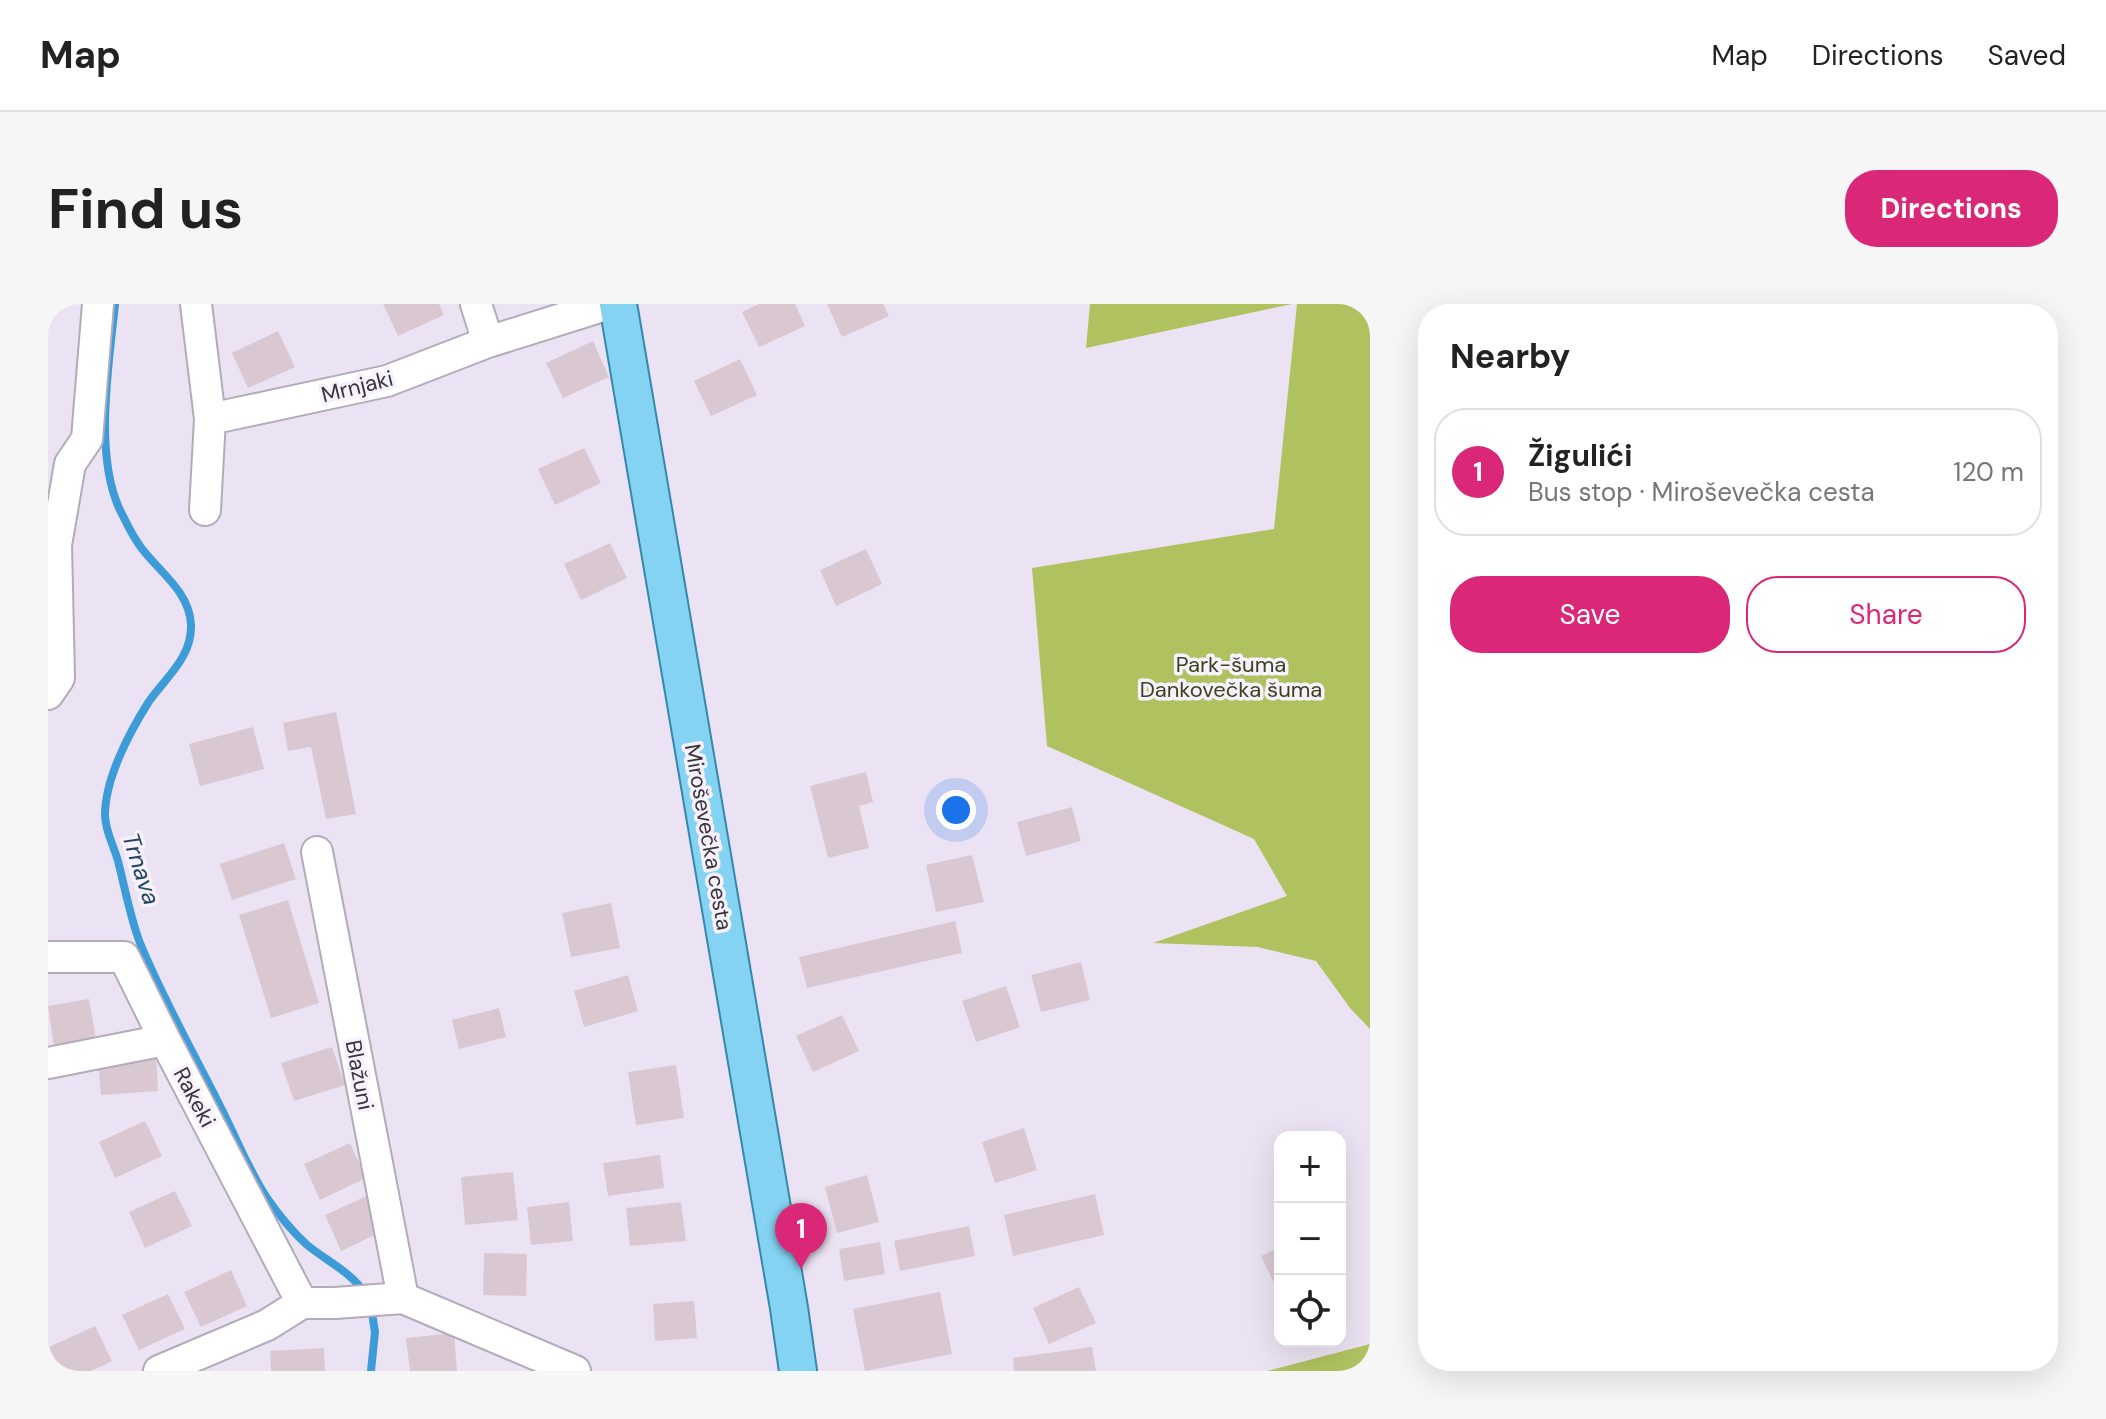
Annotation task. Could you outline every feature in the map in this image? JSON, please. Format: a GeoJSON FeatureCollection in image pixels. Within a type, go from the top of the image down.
{"type":"FeatureCollection","features":[{"type":"Feature","properties":{"kind":"main road","name":"Miroševečka cesta"},"geometry":{"type":"LineString","coordinates":[[618,304],[798,1371]]}},
{"type":"Feature","properties":{"kind":"street"},"geometry":{"type":"LineString","coordinates":[[48,694],[59,678],[56,545],[70,464],[87,439],[98,304]]}},
{"type":"Feature","properties":{"kind":"street"},"geometry":{"type":"LineString","coordinates":[[196,304],[210,419],[205,510]]}},
{"type":"Feature","properties":{"kind":"street"},"geometry":{"type":"LineString","coordinates":[[476,304],[488,342]]}},
{"type":"Feature","properties":{"kind":"street","name":"Mrnjaki"},"geometry":{"type":"LineString","coordinates":[[210,419],[387,381],[488,342],[609,304]]}},
{"type":"Feature","properties":{"kind":"street","name":"Blažuni"},"geometry":{"type":"LineString","coordinates":[[317,852],[397,1298]]}},
{"type":"Feature","properties":{"kind":"street","name":"Rakeki"},"geometry":{"type":"LineString","coordinates":[[48,957],[124,957],[302,1303]]}},
{"type":"Feature","properties":{"kind":"street"},"geometry":{"type":"LineString","coordinates":[[48,1063],[165,1040]]}},
{"type":"Feature","properties":{"kind":"street"},"geometry":{"type":"LineString","coordinates":[[159,1371],[267,1325],[302,1303],[397,1298],[575,1371]]}},
{"type":"Feature","properties":{"kind":"green space"},"geometry":{"type":"Polygon","coordinates":[[[1090,304],[1292,304],[1086,348],[1090,304]]]}},
{"type":"Feature","properties":{"kind":"green space","name":"Park-šuma Dankovečka šuma"},"geometry":{"type":"Polygon","coordinates":[[[1297,304],[1370,304],[1370,1029],[1350,1008],[1316,961],[1258,947],[1153,943],[1287,896],[1254,839],[1047,746],[1032,568],[1274,529],[1297,304]]]}},
{"type":"Feature","properties":{"kind":"green space"},"geometry":{"type":"Polygon","coordinates":[[[1370,1344],[1370,1371],[1267,1371],[1370,1344]]]}},
{"type":"Feature","properties":{"kind":"building"},"geometry":{"type":"Polygon","coordinates":[[[383,304],[439,304],[444,315],[398,336],[383,304]]]}},
{"type":"Feature","properties":{"kind":"building"},"geometry":{"type":"Polygon","coordinates":[[[759,304],[795,304],[805,326],[759,347],[742,312],[759,304]]]}},
{"type":"Feature","properties":{"kind":"building"},"geometry":{"type":"Polygon","coordinates":[[[827,304],[883,304],[889,316],[842,337],[827,304]]]}},
{"type":"Feature","properties":{"kind":"building"},"geometry":{"type":"Polygon","coordinates":[[[278,331],[295,367],[248,388],[232,353],[278,331]]]}},
{"type":"Feature","properties":{"kind":"building"},"geometry":{"type":"Polygon","coordinates":[[[593,341],[609,377],[563,398],[546,363],[593,341]]]}},
{"type":"Feature","properties":{"kind":"building"},"geometry":{"type":"Polygon","coordinates":[[[740,359],[757,395],[711,416],[694,381],[740,359]]]}},
{"type":"Feature","properties":{"kind":"building"},"geometry":{"type":"Polygon","coordinates":[[[584,448],[601,483],[555,505],[538,469],[584,448]]]}},
{"type":"Feature","properties":{"kind":"building"},"geometry":{"type":"Polygon","coordinates":[[[610,543],[627,578],[581,600],[564,564],[610,543]]]}},
{"type":"Feature","properties":{"kind":"building"},"geometry":{"type":"Polygon","coordinates":[[[866,549],[882,584],[836,606],[820,570],[866,549]]]}},
{"type":"Feature","properties":{"kind":"building"},"geometry":{"type":"Polygon","coordinates":[[[336,712],[356,814],[326,819],[311,747],[288,751],[283,723],[336,712]]]}},
{"type":"Feature","properties":{"kind":"building"},"geometry":{"type":"Polygon","coordinates":[[[253,727],[264,769],[200,786],[189,744],[253,727]]]}},
{"type":"Feature","properties":{"kind":"building"},"geometry":{"type":"Polygon","coordinates":[[[866,772],[873,802],[859,806],[869,848],[828,858],[810,786],[866,772]]]}},
{"type":"Feature","properties":{"kind":"building"},"geometry":{"type":"Polygon","coordinates":[[[1072,807],[1081,841],[1026,856],[1017,822],[1072,807]]]}},
{"type":"Feature","properties":{"kind":"building"},"geometry":{"type":"Polygon","coordinates":[[[284,843],[296,879],[232,900],[220,864],[284,843]]]}},
{"type":"Feature","properties":{"kind":"building"},"geometry":{"type":"Polygon","coordinates":[[[972,855],[984,902],[936,912],[926,865],[972,855]]]}},
{"type":"Feature","properties":{"kind":"building"},"geometry":{"type":"Polygon","coordinates":[[[288,900],[319,1003],[271,1018],[239,915],[288,900]]]}},
{"type":"Feature","properties":{"kind":"building"},"geometry":{"type":"Polygon","coordinates":[[[611,903],[620,948],[571,957],[562,913],[611,903]]]}},
{"type":"Feature","properties":{"kind":"building"},"geometry":{"type":"Polygon","coordinates":[[[955,921],[962,953],[807,988],[799,957],[955,921]]]}},
{"type":"Feature","properties":{"kind":"building"},"geometry":{"type":"Polygon","coordinates":[[[1081,962],[1090,1000],[1041,1012],[1031,975],[1081,962]]]}},
{"type":"Feature","properties":{"kind":"building"},"geometry":{"type":"Polygon","coordinates":[[[628,975],[638,1011],[584,1027],[574,991],[628,975]]]}},
{"type":"Feature","properties":{"kind":"building"},"geometry":{"type":"Polygon","coordinates":[[[1006,986],[1020,1027],[976,1042],[962,1001],[1006,986]]]}},
{"type":"Feature","properties":{"kind":"building"},"geometry":{"type":"Polygon","coordinates":[[[89,999],[96,1039],[54,1047],[48,1006],[89,999]]]}},
{"type":"Feature","properties":{"kind":"building"},"geometry":{"type":"Polygon","coordinates":[[[499,1008],[506,1037],[459,1049],[452,1020],[499,1008]]]}},
{"type":"Feature","properties":{"kind":"building"},"geometry":{"type":"Polygon","coordinates":[[[842,1015],[859,1051],[813,1072],[796,1036],[842,1015]]]}},
{"type":"Feature","properties":{"kind":"building"},"geometry":{"type":"Polygon","coordinates":[[[332,1047],[345,1085],[294,1101],[281,1063],[332,1047]]]}},
{"type":"Feature","properties":{"kind":"building"},"geometry":{"type":"Polygon","coordinates":[[[156,1054],[158,1091],[101,1095],[98,1058],[156,1054]]]}},
{"type":"Feature","properties":{"kind":"building"},"geometry":{"type":"Polygon","coordinates":[[[676,1065],[684,1118],[636,1125],[628,1072],[676,1065]]]}},
{"type":"Feature","properties":{"kind":"building"},"geometry":{"type":"Polygon","coordinates":[[[145,1121],[162,1156],[115,1178],[99,1142],[145,1121]]]}},
{"type":"Feature","properties":{"kind":"building"},"geometry":{"type":"Polygon","coordinates":[[[1024,1128],[1037,1170],[995,1183],[982,1142],[1024,1128]]]}},
{"type":"Feature","properties":{"kind":"building"},"geometry":{"type":"Polygon","coordinates":[[[350,1143],[366,1178],[320,1200],[304,1164],[350,1143]]]}},
{"type":"Feature","properties":{"kind":"building"},"geometry":{"type":"Polygon","coordinates":[[[660,1155],[664,1188],[608,1196],[603,1163],[660,1155]]]}},
{"type":"Feature","properties":{"kind":"building"},"geometry":{"type":"Polygon","coordinates":[[[513,1172],[518,1220],[465,1225],[461,1177],[513,1172]]]}},
{"type":"Feature","properties":{"kind":"building"},"geometry":{"type":"Polygon","coordinates":[[[867,1175],[879,1222],[837,1233],[825,1187],[867,1175]]]}},
{"type":"Feature","properties":{"kind":"building"},"geometry":{"type":"Polygon","coordinates":[[[175,1191],[192,1226],[145,1248],[129,1212],[175,1191]]]}},
{"type":"Feature","properties":{"kind":"building"},"geometry":{"type":"Polygon","coordinates":[[[371,1194],[387,1229],[341,1251],[325,1215],[371,1194]]]}},
{"type":"Feature","properties":{"kind":"building"},"geometry":{"type":"Polygon","coordinates":[[[1095,1194],[1104,1235],[1013,1256],[1004,1215],[1095,1194]]]}},
{"type":"Feature","properties":{"kind":"building"},"geometry":{"type":"Polygon","coordinates":[[[569,1202],[573,1241],[531,1245],[527,1207],[569,1202]]]}},
{"type":"Feature","properties":{"kind":"building"},"geometry":{"type":"Polygon","coordinates":[[[681,1202],[686,1241],[630,1246],[626,1208],[681,1202]]]}},
{"type":"Feature","properties":{"kind":"building"},"geometry":{"type":"Polygon","coordinates":[[[969,1226],[975,1256],[900,1271],[894,1241],[969,1226]]]}},
{"type":"Feature","properties":{"kind":"building"},"geometry":{"type":"Polygon","coordinates":[[[880,1242],[885,1274],[844,1281],[839,1249],[880,1242]]]}},
{"type":"Feature","properties":{"kind":"building"},"geometry":{"type":"Polygon","coordinates":[[[1274,1250],[1274,1284],[1261,1256],[1274,1250]]]}},
{"type":"Feature","properties":{"kind":"building"},"geometry":{"type":"Polygon","coordinates":[[[484,1253],[527,1254],[526,1296],[483,1295],[484,1253]]]}},
{"type":"Feature","properties":{"kind":"building"},"geometry":{"type":"Polygon","coordinates":[[[231,1270],[247,1306],[201,1327],[184,1292],[231,1270]]]}},
{"type":"Feature","properties":{"kind":"building"},"geometry":{"type":"Polygon","coordinates":[[[1079,1287],[1096,1323],[1049,1344],[1033,1308],[1079,1287]]]}},
{"type":"Feature","properties":{"kind":"building"},"geometry":{"type":"Polygon","coordinates":[[[940,1292],[952,1354],[865,1371],[853,1309],[940,1292]]]}},
{"type":"Feature","properties":{"kind":"building"},"geometry":{"type":"Polygon","coordinates":[[[168,1294],[185,1329],[139,1350],[122,1315],[168,1294]]]}},
{"type":"Feature","properties":{"kind":"building"},"geometry":{"type":"Polygon","coordinates":[[[694,1301],[697,1338],[655,1341],[653,1304],[694,1301]]]}},
{"type":"Feature","properties":{"kind":"building"},"geometry":{"type":"Polygon","coordinates":[[[95,1326],[112,1361],[91,1371],[60,1371],[49,1347],[95,1326]]]}},
{"type":"Feature","properties":{"kind":"building"},"geometry":{"type":"Polygon","coordinates":[[[454,1333],[457,1371],[410,1371],[406,1338],[454,1333]]]}},
{"type":"Feature","properties":{"kind":"building"},"geometry":{"type":"Polygon","coordinates":[[[1092,1347],[1096,1371],[1014,1371],[1013,1358],[1092,1347]]]}},
{"type":"Feature","properties":{"kind":"building"},"geometry":{"type":"Polygon","coordinates":[[[324,1348],[325,1371],[271,1371],[270,1351],[324,1348]]]}},
{"type":"Feature","properties":{"kind":"waterway","name":"Trnava"},"geometry":{"type":"LineString","coordinates":[[115,304],[105,408],[111,486],[136,540],[186,603],[191,625],[182,658],[148,703],[119,757],[106,801],[106,827],[140,943],[254,1176],[271,1204],[296,1234],[346,1273],[366,1295]]}},
{"type":"Feature","properties":{"kind":"waterway","name":"Trnava"},"geometry":{"type":"LineString","coordinates":[[371,1307],[375,1332],[371,1371]]}},
{"type":"Feature","properties":{"kind":"place","name":"Žigulići"},"geometry":{"type":"Point","coordinates":[801,1269]}}]}
